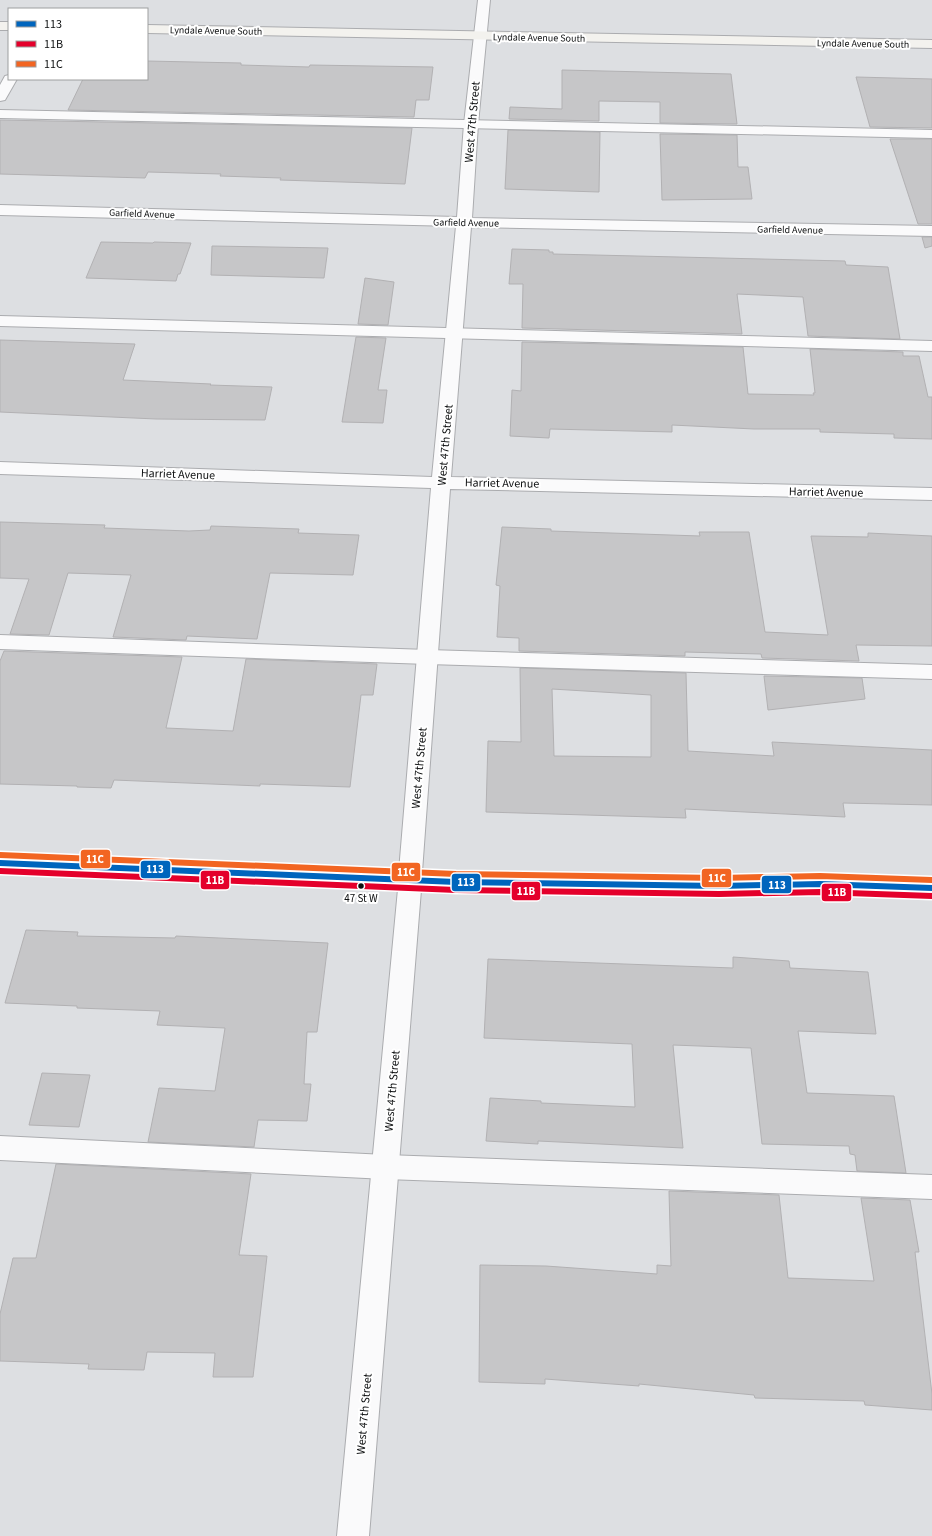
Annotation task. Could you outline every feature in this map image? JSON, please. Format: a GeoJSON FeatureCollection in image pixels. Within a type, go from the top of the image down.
{"type":"FeatureCollection","features":[{"type":"Feature","properties":{"kind":"main road","name":"Lyndale Avenue South"},"geometry":{"type":"LineString","coordinates":[[148,29],[932,44]]}},
{"type":"Feature","properties":{"kind":"street","name":"West 47th Street"},"geometry":{"type":"LineString","coordinates":[[353,1536],[410,880],[471,124],[484,0]]}},
{"type":"Feature","properties":{"kind":"street"},"geometry":{"type":"LineString","coordinates":[[0,97],[8,71]]}},
{"type":"Feature","properties":{"kind":"street"},"geometry":{"type":"LineString","coordinates":[[0,114],[932,134]]}},
{"type":"Feature","properties":{"kind":"street","name":"Garfield Avenue"},"geometry":{"type":"LineString","coordinates":[[0,210],[464,222],[932,231]]}},
{"type":"Feature","properties":{"kind":"street"},"geometry":{"type":"LineString","coordinates":[[0,321],[455,332],[932,346]]}},
{"type":"Feature","properties":{"kind":"street","name":"Harriet Avenue"},"geometry":{"type":"LineString","coordinates":[[0,468],[441,482],[932,494]]}},
{"type":"Feature","properties":{"kind":"street"},"geometry":{"type":"LineString","coordinates":[[0,642],[428,657],[932,672]]}},
{"type":"Feature","properties":{"kind":"street"},"geometry":{"type":"LineString","coordinates":[[0,863],[410,880],[719,886],[820,884],[932,888]]}},
{"type":"Feature","properties":{"kind":"street"},"geometry":{"type":"LineString","coordinates":[[0,1148],[386,1167],[932,1187]]}},
{"type":"Feature","properties":{"kind":"building"},"geometry":{"type":"Polygon","coordinates":[[[148,61],[241,63],[241,65],[309,67],[310,65],[433,67],[429,100],[416,100],[414,117],[68,110],[83,80],[148,80],[148,61]]]}},
{"type":"Feature","properties":{"kind":"building"},"geometry":{"type":"Polygon","coordinates":[[[562,70],[731,74],[737,124],[660,123],[660,102],[599,101],[599,121],[509,119],[510,107],[562,109],[562,70]]]}},
{"type":"Feature","properties":{"kind":"building"},"geometry":{"type":"Polygon","coordinates":[[[856,77],[932,79],[932,128],[870,127],[856,77]]]}},
{"type":"Feature","properties":{"kind":"building"},"geometry":{"type":"Polygon","coordinates":[[[0,120],[412,128],[405,184],[280,180],[281,178],[220,176],[221,174],[148,172],[145,178],[0,174],[0,120]]]}},
{"type":"Feature","properties":{"kind":"building"},"geometry":{"type":"Polygon","coordinates":[[[508,130],[600,132],[599,192],[505,189],[508,130]]]}},
{"type":"Feature","properties":{"kind":"building"},"geometry":{"type":"Polygon","coordinates":[[[660,134],[737,135],[738,167],[748,167],[752,199],[662,200],[660,134]]]}},
{"type":"Feature","properties":{"kind":"building"},"geometry":{"type":"Polygon","coordinates":[[[890,139],[932,139],[932,224],[918,224],[890,139]]]}},
{"type":"Feature","properties":{"kind":"building"},"geometry":{"type":"Polygon","coordinates":[[[922,237],[932,237],[932,246],[925,248],[922,237]]]}},
{"type":"Feature","properties":{"kind":"building"},"geometry":{"type":"Polygon","coordinates":[[[101,242],[191,243],[176,281],[86,278],[101,242]]]}},
{"type":"Feature","properties":{"kind":"building"},"geometry":{"type":"Polygon","coordinates":[[[212,246],[328,248],[324,278],[211,275],[212,246]]]}},
{"type":"Feature","properties":{"kind":"building"},"geometry":{"type":"Polygon","coordinates":[[[512,249],[549,250],[549,252],[553,252],[553,254],[845,261],[846,265],[888,267],[900,339],[808,336],[803,297],[737,294],[742,334],[522,328],[523,284],[509,284],[512,249]]]}},
{"type":"Feature","properties":{"kind":"building"},"geometry":{"type":"Polygon","coordinates":[[[365,278],[394,282],[388,325],[358,324],[365,278]]]}},
{"type":"Feature","properties":{"kind":"building"},"geometry":{"type":"Polygon","coordinates":[[[356,337],[386,338],[378,390],[387,390],[383,423],[342,422],[356,337]]]}},
{"type":"Feature","properties":{"kind":"building"},"geometry":{"type":"Polygon","coordinates":[[[0,340],[135,344],[123,380],[272,387],[265,420],[156,419],[0,412],[0,340]]]}},
{"type":"Feature","properties":{"kind":"building"},"geometry":{"type":"Polygon","coordinates":[[[522,342],[743,347],[748,394],[814,395],[810,349],[903,352],[903,356],[919,356],[928,397],[932,397],[932,439],[894,438],[894,434],[820,432],[820,429],[754,429],[672,425],[672,432],[550,429],[549,438],[510,436],[512,390],[521,391],[522,342]]]}},
{"type":"Feature","properties":{"kind":"building"},"geometry":{"type":"Polygon","coordinates":[[[0,522],[105,525],[104,528],[189,531],[210,530],[211,526],[299,529],[298,533],[359,535],[353,575],[270,573],[257,639],[187,636],[186,640],[113,637],[131,575],[68,573],[49,635],[10,634],[29,579],[0,578],[0,522]]]}},
{"type":"Feature","properties":{"kind":"building"},"geometry":{"type":"Polygon","coordinates":[[[502,527],[551,529],[551,531],[700,536],[699,532],[749,532],[765,632],[828,635],[811,536],[868,537],[868,533],[932,536],[932,646],[856,645],[859,661],[762,658],[761,654],[685,652],[685,656],[519,651],[519,638],[497,637],[500,586],[496,585],[502,527]]]}},
{"type":"Feature","properties":{"kind":"building"},"geometry":{"type":"Polygon","coordinates":[[[4,651],[182,657],[166,728],[233,731],[246,659],[377,664],[373,695],[361,695],[350,787],[260,784],[260,786],[114,780],[111,788],[77,787],[0,784],[0,661],[4,651]]]}},
{"type":"Feature","properties":{"kind":"building"},"geometry":{"type":"Polygon","coordinates":[[[520,668],[686,673],[688,751],[774,756],[772,742],[932,750],[932,805],[843,803],[845,817],[685,809],[686,818],[486,812],[488,741],[521,742],[520,668]],[[552,689],[554,756],[651,757],[651,695],[552,689]]]}},
{"type":"Feature","properties":{"kind":"building"},"geometry":{"type":"Polygon","coordinates":[[[764,676],[862,678],[865,699],[768,710],[764,676]]]}},
{"type":"Feature","properties":{"kind":"building"},"geometry":{"type":"Polygon","coordinates":[[[26,930],[78,932],[77,936],[175,938],[176,936],[328,943],[317,1032],[307,1032],[304,1084],[311,1084],[307,1121],[258,1120],[254,1147],[148,1142],[159,1088],[215,1091],[225,1028],[157,1025],[160,1011],[77,1008],[77,1006],[5,1003],[26,930]]]}},
{"type":"Feature","properties":{"kind":"building"},"geometry":{"type":"Polygon","coordinates":[[[733,957],[789,961],[790,968],[868,972],[876,1034],[798,1031],[807,1093],[894,1096],[906,1173],[857,1171],[855,1155],[850,1154],[849,1146],[762,1144],[751,1048],[673,1045],[683,1148],[538,1141],[538,1144],[486,1141],[490,1098],[541,1101],[541,1103],[635,1107],[632,1044],[484,1038],[488,959],[733,968],[733,957]]]}},
{"type":"Feature","properties":{"kind":"building"},"geometry":{"type":"Polygon","coordinates":[[[42,1073],[90,1075],[79,1127],[29,1125],[42,1073]]]}},
{"type":"Feature","properties":{"kind":"building"},"geometry":{"type":"Polygon","coordinates":[[[56,1164],[251,1174],[239,1255],[267,1256],[253,1377],[213,1377],[215,1353],[147,1352],[144,1370],[88,1369],[89,1364],[0,1361],[0,1314],[13,1258],[36,1258],[56,1164]]]}},
{"type":"Feature","properties":{"kind":"building"},"geometry":{"type":"Polygon","coordinates":[[[669,1191],[779,1195],[788,1278],[874,1281],[861,1198],[910,1200],[919,1252],[915,1252],[932,1394],[932,1410],[865,1405],[864,1401],[755,1398],[754,1395],[639,1384],[639,1386],[545,1379],[545,1384],[479,1382],[480,1265],[546,1266],[657,1274],[657,1265],[671,1266],[669,1191]]]}},
{"type":"Feature","properties":{"kind":"transit line","name":"11C"},"geometry":{"type":"LineString","coordinates":[[0,855],[456,874],[719,878],[820,876],[932,880]]}},
{"type":"Feature","properties":{"kind":"transit line","name":"113"},"geometry":{"type":"LineString","coordinates":[[0,863],[456,882],[719,886],[820,884],[932,888]]}},
{"type":"Feature","properties":{"kind":"transit line","name":"11B"},"geometry":{"type":"LineString","coordinates":[[0,871],[456,890],[719,894],[820,892],[932,896]]}},
{"type":"Feature","properties":{"kind":"place","name":"47 St W"},"geometry":{"type":"Point","coordinates":[361,886]}}]}
